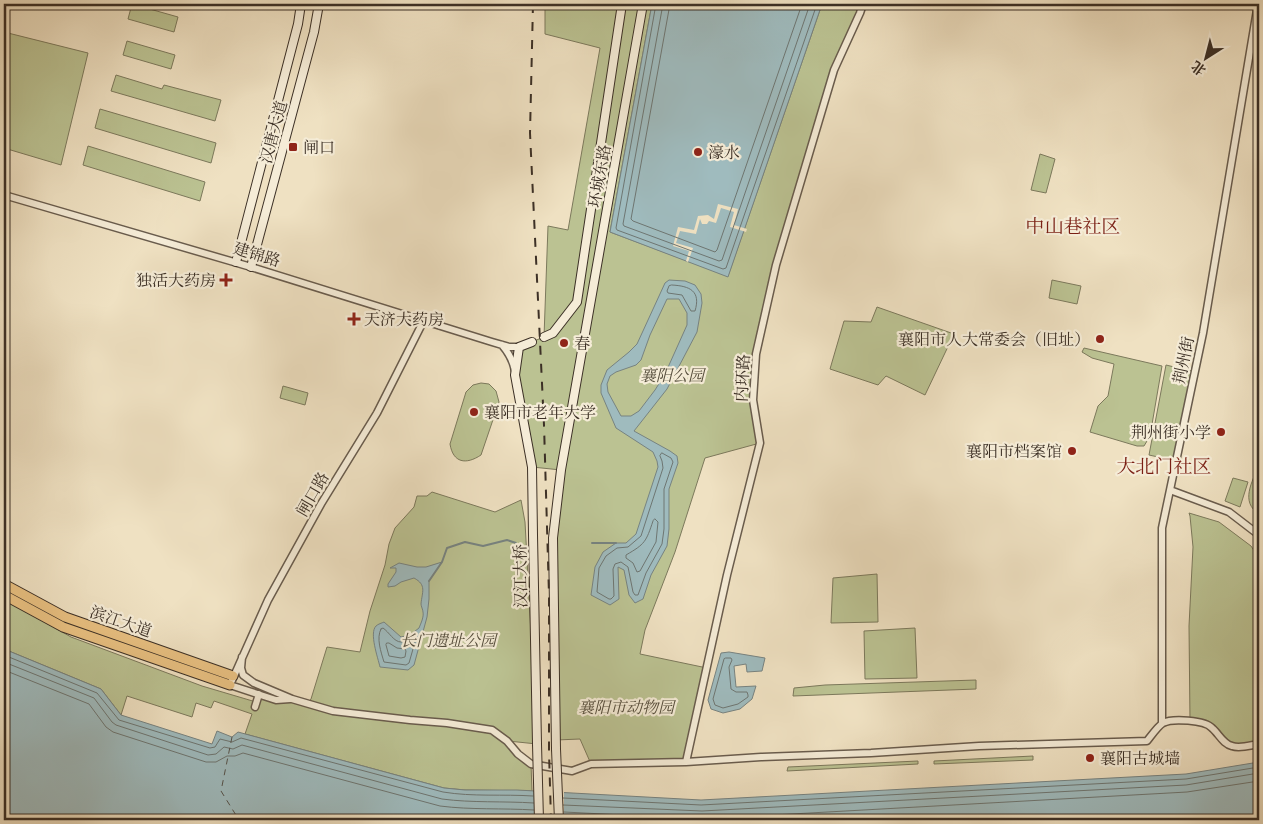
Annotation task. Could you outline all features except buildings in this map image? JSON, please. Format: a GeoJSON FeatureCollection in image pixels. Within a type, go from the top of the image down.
{"type":"FeatureCollection","features":[{"type":"Feature","properties":{"kind":"main road","name":"汉唐大道"},"geometry":{"type":"LineString","coordinates":[[236,262],[298,24],[301,4]]}},
{"type":"Feature","properties":{"kind":"main road","name":"汉唐大道"},"geometry":{"type":"LineString","coordinates":[[251,267],[314,32],[318,4]]}},
{"type":"Feature","properties":{"kind":"main road","name":"环城东路"},"geometry":{"type":"LineString","coordinates":[[544,337],[553,333],[577,302],[622,4]]}},
{"type":"Feature","properties":{"kind":"main road","name":"环城东路"},"geometry":{"type":"LineString","coordinates":[[582,352],[643,4]]}},
{"type":"Feature","properties":{"kind":"main road"},"geometry":{"type":"LineString","coordinates":[[519,347],[532,342]]}},
{"type":"Feature","properties":{"kind":"main road","name":"汉江大桥"},"geometry":{"type":"LineString","coordinates":[[519,347],[515,375],[532,467],[539,820]]}},
{"type":"Feature","properties":{"kind":"main road","name":"汉江大桥"},"geometry":{"type":"LineString","coordinates":[[559,820],[553,538],[561,470],[582,352]]}},
{"type":"Feature","properties":{"kind":"main road","name":"滨江大道"},"geometry":{"type":"LineString","coordinates":[[4,584],[66,618],[234,676]]}},
{"type":"Feature","properties":{"kind":"main road","name":"滨江大道"},"geometry":{"type":"LineString","coordinates":[[4,595],[63,627],[230,685]]}},
{"type":"Feature","properties":{"kind":"street","name":"内环路"},"geometry":{"type":"LineString","coordinates":[[686,762],[727,575],[760,443],[753,400],[756,354],[776,264],[834,70],[864,4]]}},
{"type":"Feature","properties":{"kind":"street","name":"荆州街"},"geometry":{"type":"LineString","coordinates":[[1162,724],[1162,528],[1203,333],[1258,4]]}},
{"type":"Feature","properties":{"kind":"street","name":"建锦路"},"geometry":{"type":"LineString","coordinates":[[4,195],[236,262],[509,347],[519,347]]}},
{"type":"Feature","properties":{"kind":"street","name":"闸口路"},"geometry":{"type":"LineString","coordinates":[[230,685],[268,600],[321,504],[378,413],[424,320]]}},
{"type":"Feature","properties":{"kind":"street"},"geometry":{"type":"LineString","coordinates":[[501,344],[510,355],[515,375]]}},
{"type":"Feature","properties":{"kind":"street"},"geometry":{"type":"LineString","coordinates":[[1170,490],[1229,512],[1259,535]]}},
{"type":"Feature","properties":{"kind":"street"},"geometry":{"type":"LineString","coordinates":[[242,658],[241,668],[243,675],[254,683],[292,699],[333,711],[447,723],[492,730],[507,741],[518,754],[531,764],[572,770],[590,764],[686,762],[980,746],[1147,741],[1162,724],[1178,720],[1198,722],[1211,726],[1230,746],[1238,747],[1259,744]]}},
{"type":"Feature","properties":{"kind":"street"},"geometry":{"type":"LineString","coordinates":[[230,685],[276,700],[292,699]]}},
{"type":"Feature","properties":{"kind":"street"},"geometry":{"type":"LineString","coordinates":[[255,707],[259,694]]}},
{"type":"Feature","properties":{"kind":"green space"},"geometry":{"type":"Polygon","coordinates":[[[132,4],[178,17],[174,32],[128,19],[132,4]]]}},
{"type":"Feature","properties":{"kind":"green space"},"geometry":{"type":"Polygon","coordinates":[[[545,4],[652,4],[610,232],[728,276],[822,4],[863,4],[834,70],[776,265],[756,354],[753,400],[760,443],[705,458],[675,552],[645,630],[640,654],[707,668],[686,762],[591,764],[580,739],[556,740],[553,538],[561,470],[532,467],[515,375],[519,347],[544,337],[548,226],[568,230],[600,48],[545,34],[545,4]]]}},
{"type":"Feature","properties":{"kind":"green space"},"geometry":{"type":"Polygon","coordinates":[[[4,32],[88,53],[61,165],[4,148],[4,32]]]}},
{"type":"Feature","properties":{"kind":"green space"},"geometry":{"type":"Polygon","coordinates":[[[127,41],[175,55],[171,69],[123,55],[127,41]]]}},
{"type":"Feature","properties":{"kind":"green space"},"geometry":{"type":"Polygon","coordinates":[[[116,75],[162,89],[164,85],[221,100],[215,121],[111,91],[116,75]]]}},
{"type":"Feature","properties":{"kind":"green space"},"geometry":{"type":"Polygon","coordinates":[[[100,109],[216,143],[211,163],[95,128],[100,109]]]}},
{"type":"Feature","properties":{"kind":"green space"},"geometry":{"type":"Polygon","coordinates":[[[88,146],[205,182],[200,201],[83,165],[88,146]]]}},
{"type":"Feature","properties":{"kind":"green space"},"geometry":{"type":"Polygon","coordinates":[[[1040,154],[1055,159],[1046,193],[1031,190],[1040,154]]]}},
{"type":"Feature","properties":{"kind":"green space"},"geometry":{"type":"Polygon","coordinates":[[[1052,280],[1081,286],[1077,304],[1049,298],[1052,280]]]}},
{"type":"Feature","properties":{"kind":"green space"},"geometry":{"type":"Polygon","coordinates":[[[877,307],[954,334],[925,395],[886,376],[878,385],[830,369],[844,321],[871,322],[877,307]]]}},
{"type":"Feature","properties":{"kind":"green space"},"geometry":{"type":"Polygon","coordinates":[[[1084,348],[1162,366],[1150,436],[1144,446],[1137,446],[1090,432],[1098,406],[1108,396],[1114,364],[1092,358],[1082,352],[1084,348]]]}},
{"type":"Feature","properties":{"kind":"green space"},"geometry":{"type":"Polygon","coordinates":[[[1166,365],[1195,372],[1176,461],[1149,455],[1166,365]]]}},
{"type":"Feature","properties":{"kind":"green space"},"geometry":{"type":"Polygon","coordinates":[[[489,384],[496,391],[499,402],[481,455],[465,461],[454,455],[450,444],[466,392],[473,385],[489,384]]]}},
{"type":"Feature","properties":{"kind":"green space"},"geometry":{"type":"Polygon","coordinates":[[[283,386],[308,393],[305,405],[280,398],[283,386]]]}},
{"type":"Feature","properties":{"kind":"green space"},"geometry":{"type":"Polygon","coordinates":[[[1259,465],[1259,514],[1250,504],[1249,491],[1259,465]]]}},
{"type":"Feature","properties":{"kind":"green space"},"geometry":{"type":"Polygon","coordinates":[[[1233,478],[1248,482],[1240,507],[1225,501],[1233,478]]]}},
{"type":"Feature","properties":{"kind":"green space","name":"长门遗址公园"},"geometry":{"type":"Polygon","coordinates":[[[432,492],[495,512],[521,500],[525,522],[537,744],[508,741],[531,764],[532,791],[444,788],[245,734],[252,714],[214,701],[211,708],[196,703],[192,717],[127,696],[121,715],[101,689],[4,649],[4,599],[71,637],[202,686],[256,702],[259,694],[308,703],[311,699],[327,647],[360,652],[370,611],[395,528],[414,507],[417,496],[427,496],[432,492]]]}},
{"type":"Feature","properties":{"kind":"green space"},"geometry":{"type":"Polygon","coordinates":[[[1189,513],[1219,522],[1251,546],[1259,558],[1259,740],[1238,747],[1230,746],[1211,726],[1190,721],[1189,626],[1193,547],[1189,513]]]}},
{"type":"Feature","properties":{"kind":"green space"},"geometry":{"type":"Polygon","coordinates":[[[877,574],[878,622],[831,623],[833,578],[877,574]]]}},
{"type":"Feature","properties":{"kind":"green space"},"geometry":{"type":"Polygon","coordinates":[[[915,628],[917,678],[865,679],[864,631],[915,628]]]}},
{"type":"Feature","properties":{"kind":"green space"},"geometry":{"type":"Polygon","coordinates":[[[976,680],[976,689],[793,696],[794,688],[825,685],[976,680]]]}},
{"type":"Feature","properties":{"kind":"green space"},"geometry":{"type":"Polygon","coordinates":[[[1033,756],[1033,760],[934,764],[934,761],[1033,756]]]}},
{"type":"Feature","properties":{"kind":"green space"},"geometry":{"type":"Polygon","coordinates":[[[918,761],[918,764],[787,771],[788,767],[918,761]]]}},
{"type":"Feature","properties":{"kind":"water","name":"濠水"},"geometry":{"type":"Polygon","coordinates":[[[652,4],[822,4],[728,277],[610,232],[652,4]]]}},
{"type":"Feature","properties":{"kind":"water"},"geometry":{"type":"Polygon","coordinates":[[[669,280],[685,281],[695,285],[701,294],[702,303],[697,332],[667,389],[634,431],[677,456],[678,463],[669,489],[667,546],[651,575],[643,599],[635,603],[629,595],[624,570],[618,567],[619,599],[610,605],[591,595],[595,567],[603,552],[616,543],[626,543],[636,534],[658,467],[653,452],[616,428],[601,393],[601,385],[607,370],[637,344],[665,283],[669,280]],[[667,299],[650,335],[641,360],[636,365],[610,376],[607,384],[608,392],[621,416],[631,416],[639,411],[665,374],[687,325],[687,313],[679,299],[667,299]]]}},
{"type":"Feature","properties":{"kind":"water"},"geometry":{"type":"Polygon","coordinates":[[[442,562],[429,581],[427,617],[414,665],[408,670],[380,667],[373,634],[376,626],[384,622],[401,637],[410,635],[419,628],[423,616],[421,604],[423,589],[421,583],[414,578],[388,587],[396,572],[396,568],[390,568],[399,563],[426,567],[442,562]]]}},
{"type":"Feature","properties":{"kind":"water"},"geometry":{"type":"Polygon","coordinates":[[[4,649],[101,689],[121,715],[212,744],[217,731],[232,737],[238,732],[444,788],[701,800],[1186,774],[1259,762],[1259,820],[4,820],[4,649]]]}},
{"type":"Feature","properties":{"kind":"water"},"geometry":{"type":"Polygon","coordinates":[[[729,652],[765,658],[762,671],[747,672],[746,664],[734,666],[736,687],[756,686],[752,699],[740,709],[723,713],[711,709],[708,700],[721,653],[729,652]]]}},
{"type":"Feature","properties":{"kind":"pier"},"geometry":{"type":"Polygon","coordinates":[[[718,204],[738,209],[734,225],[747,229],[746,232],[730,227],[734,212],[721,208],[716,223],[709,221],[707,224],[702,224],[700,219],[696,234],[680,231],[676,243],[693,248],[688,262],[686,261],[689,251],[673,246],[678,227],[694,230],[698,216],[708,215],[714,219],[718,204]]]}},
{"type":"Feature","properties":{"kind":"pier"},"geometry":{"type":"Polygon","coordinates":[[[534,789],[564,791],[564,820],[535,820],[534,789]]]}},
{"type":"Feature","properties":{"kind":"waterway"},"geometry":{"type":"LineString","coordinates":[[429,581],[442,562],[447,548],[465,542],[483,546],[507,540],[516,543]]}},
{"type":"Feature","properties":{"kind":"waterway"},"geometry":{"type":"LineString","coordinates":[[592,543],[616,543]]}},
{"type":"Feature","properties":{"kind":"ferry route"},"geometry":{"type":"LineString","coordinates":[[232,737],[221,791],[239,820]]}},
{"type":"Feature","properties":{"kind":"railway"},"geometry":{"type":"LineString","coordinates":[[533,4],[530,133],[544,425],[549,595],[551,820]]}},
{"type":"Feature","properties":{"kind":"place","name":"闸口"},"geometry":{"type":"Point","coordinates":[293,147]}},
{"type":"Feature","properties":{"kind":"place","name":"濠水"},"geometry":{"type":"Point","coordinates":[698,152]}},
{"type":"Feature","properties":{"kind":"place","name":"独活大药房"},"geometry":{"type":"Point","coordinates":[226,280]}},
{"type":"Feature","properties":{"kind":"place","name":"天济大药房"},"geometry":{"type":"Point","coordinates":[354,319]}},
{"type":"Feature","properties":{"kind":"place","name":"襄阳市人大常委会（旧址）"},"geometry":{"type":"Point","coordinates":[1100,339]}},
{"type":"Feature","properties":{"kind":"place","name":"春"},"geometry":{"type":"Point","coordinates":[564,343]}},
{"type":"Feature","properties":{"kind":"place","name":"襄阳市老年大学"},"geometry":{"type":"Point","coordinates":[474,412]}},
{"type":"Feature","properties":{"kind":"place","name":"荆州街小学"},"geometry":{"type":"Point","coordinates":[1221,432]}},
{"type":"Feature","properties":{"kind":"place","name":"襄阳市档案馆"},"geometry":{"type":"Point","coordinates":[1072,451]}},
{"type":"Feature","properties":{"kind":"place","name":"襄阳古城墙"},"geometry":{"type":"Point","coordinates":[1090,758]}},
{"type":"Feature","properties":{"kind":"district","name":"中山巷社区"},"geometry":{"type":"Point","coordinates":[1073,226]}},
{"type":"Feature","properties":{"kind":"district","name":"大北门社区"},"geometry":{"type":"Point","coordinates":[1164,466]}},
{"type":"Feature","properties":{"kind":"park label","name":"襄阳公园"},"geometry":{"type":"Point","coordinates":[672,375]}},
{"type":"Feature","properties":{"kind":"park label","name":"襄阳市动物园"},"geometry":{"type":"Point","coordinates":[626,707]}}]}
